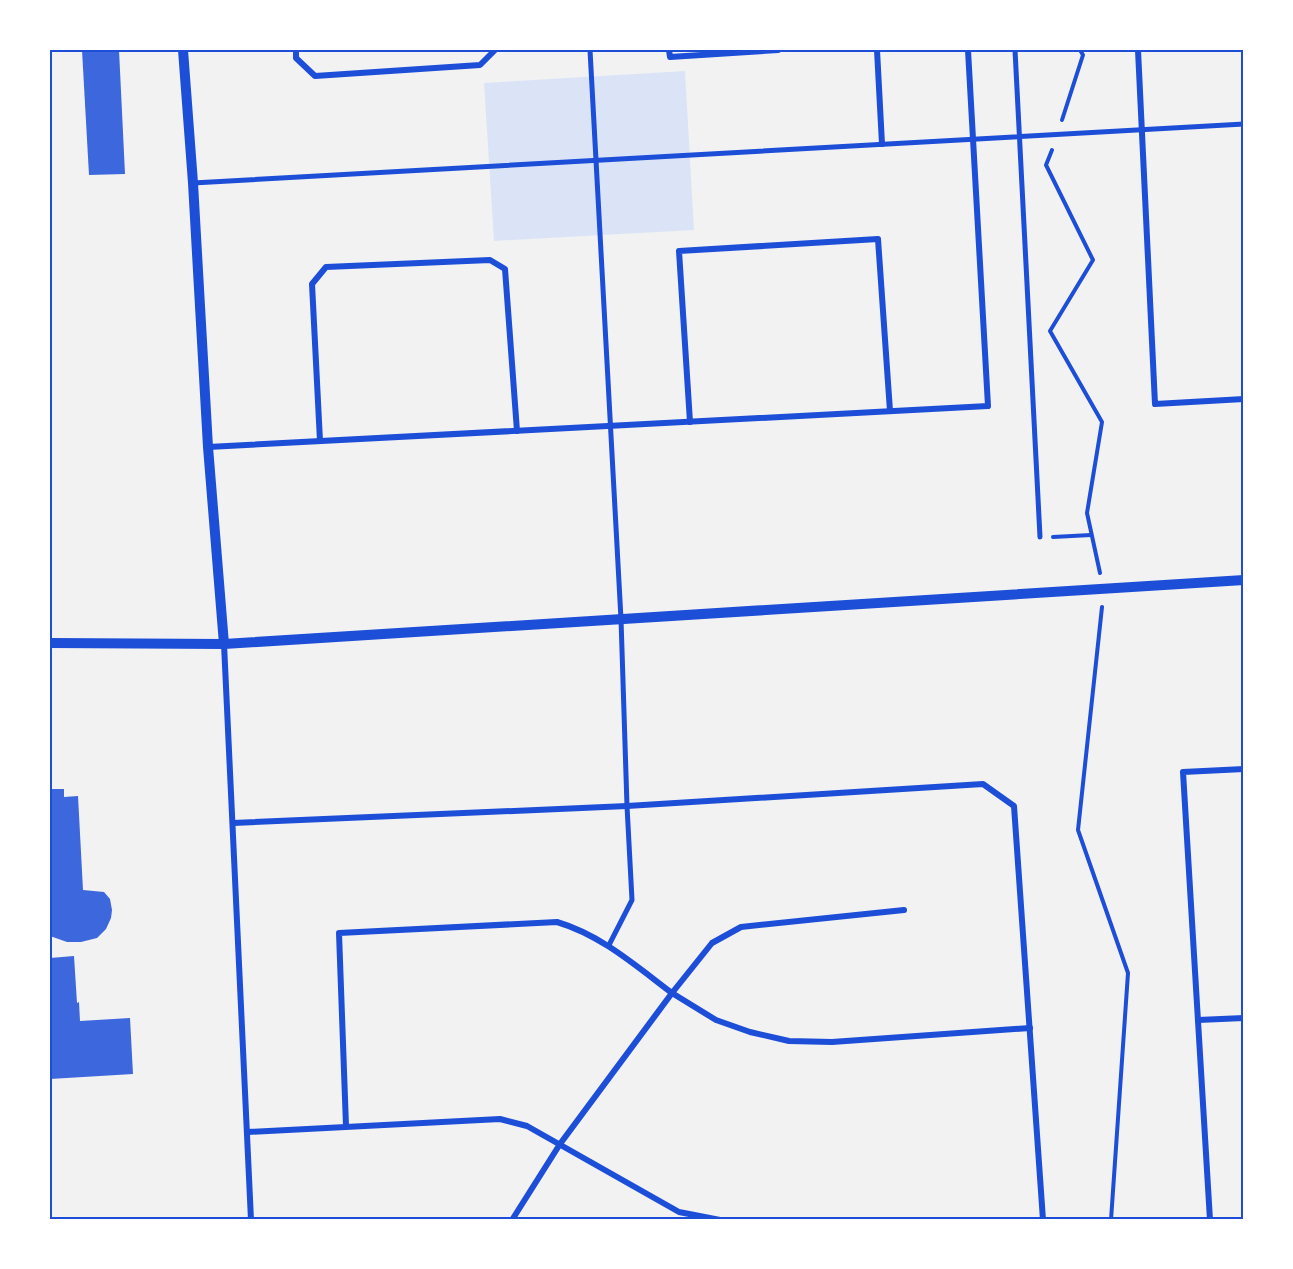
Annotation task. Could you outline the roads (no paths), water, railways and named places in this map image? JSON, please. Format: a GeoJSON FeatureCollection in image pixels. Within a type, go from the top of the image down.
{"type":"FeatureCollection","features":[{"type":"Feature","properties":{"kind":"street"},"geometry":{"type":"LineString","coordinates":[[183,50],[193,183],[207,447],[224,644],[251,1220]]}},
{"type":"Feature","properties":{"kind":"street"},"geometry":{"type":"LineString","coordinates":[[296,50],[296,58],[315,76],[480,64],[495,50]]}},
{"type":"Feature","properties":{"kind":"street"},"geometry":{"type":"LineString","coordinates":[[590,50],[621,619],[632,900],[609,945]]}},
{"type":"Feature","properties":{"kind":"street"},"geometry":{"type":"LineString","coordinates":[[669,50],[670,57],[778,50]]}},
{"type":"Feature","properties":{"kind":"street"},"geometry":{"type":"LineString","coordinates":[[878,50],[882,144]]}},
{"type":"Feature","properties":{"kind":"street"},"geometry":{"type":"LineString","coordinates":[[207,447],[988,406],[968,50]]}},
{"type":"Feature","properties":{"kind":"street"},"geometry":{"type":"LineString","coordinates":[[1015,50],[1040,537]]}},
{"type":"Feature","properties":{"kind":"street"},"geometry":{"type":"LineString","coordinates":[[1138,50],[1155,404],[1244,399]]}},
{"type":"Feature","properties":{"kind":"street"},"geometry":{"type":"LineString","coordinates":[[193,183],[1244,124]]}},
{"type":"Feature","properties":{"kind":"street"},"geometry":{"type":"LineString","coordinates":[[690,422],[679,251],[878,239],[890,411]]}},
{"type":"Feature","properties":{"kind":"street"},"geometry":{"type":"LineString","coordinates":[[320,441],[312,284],[326,267],[490,260],[505,269],[517,431]]}},
{"type":"Feature","properties":{"kind":"street"},"geometry":{"type":"LineString","coordinates":[[50,644],[224,644],[1244,580]]}},
{"type":"Feature","properties":{"kind":"street"},"geometry":{"type":"LineString","coordinates":[[1210,1220],[1183,772],[1244,769]]}},
{"type":"Feature","properties":{"kind":"street"},"geometry":{"type":"LineString","coordinates":[[233,823],[627,806],[983,784],[1014,806],[1043,1220]]}},
{"type":"Feature","properties":{"kind":"street"},"geometry":{"type":"LineString","coordinates":[[512,1220],[560,1144],[712,943],[741,927],[904,910]]}},
{"type":"Feature","properties":{"kind":"street"},"geometry":{"type":"LineString","coordinates":[[346,1126],[339,933],[557,922],[578,928],[609,945],[672,993],[716,1020],[750,1032],[789,1041],[832,1042],[1030,1028]]}},
{"type":"Feature","properties":{"kind":"street"},"geometry":{"type":"LineString","coordinates":[[1198,1020],[1244,1018]]}},
{"type":"Feature","properties":{"kind":"street"},"geometry":{"type":"LineString","coordinates":[[248,1132],[500,1119],[527,1126],[679,1212],[720,1220]]}},
{"type":"Feature","properties":{"kind":"street"},"geometry":{"type":"LineString","coordinates":[[676,1220],[679,1212]]}}]}
